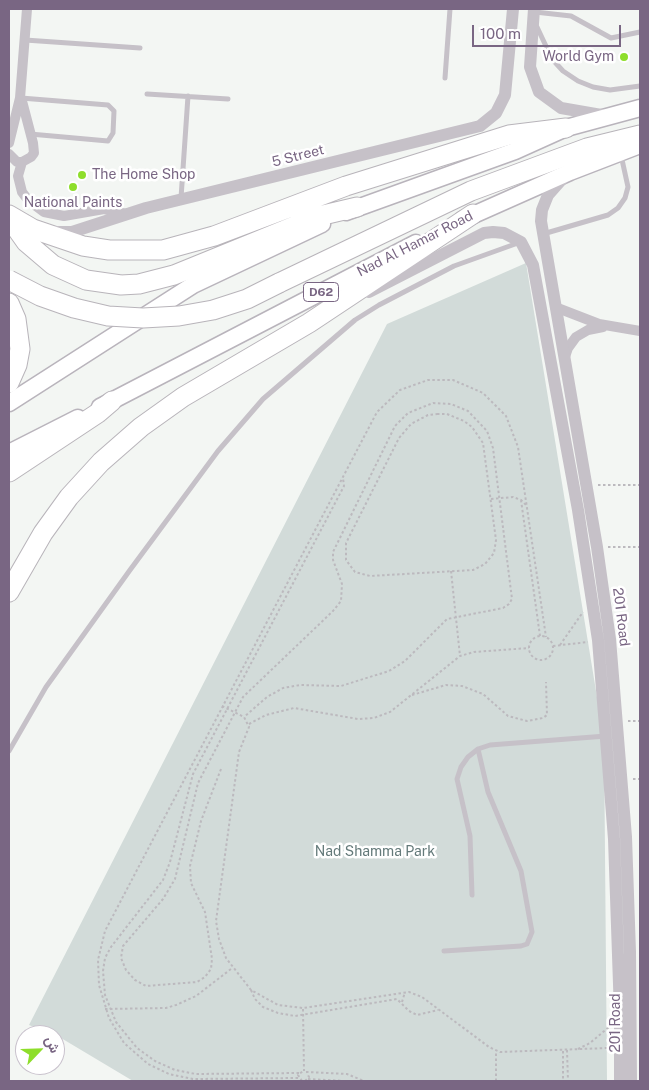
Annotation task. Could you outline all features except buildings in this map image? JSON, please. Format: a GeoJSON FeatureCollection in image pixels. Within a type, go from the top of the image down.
{"type":"FeatureCollection","features":[{"type":"Feature","properties":{"kind":"highway"},"geometry":{"type":"LineString","coordinates":[[9,216],[32,229],[83,246],[109,250],[162,250],[214,236],[346,186],[509,136],[566,128]]}},
{"type":"Feature","properties":{"kind":"highway"},"geometry":{"type":"LineString","coordinates":[[9,280],[40,296],[74,308],[108,316],[143,318],[179,316],[213,310],[247,299],[471,191],[587,148],[640,136]]}},
{"type":"Feature","properties":{"kind":"highway"},"geometry":{"type":"LineString","coordinates":[[9,216],[26,242],[53,265],[86,280],[121,285],[139,284],[174,276],[319,216],[356,207]]}},
{"type":"Feature","properties":{"kind":"highway"},"geometry":{"type":"LineString","coordinates":[[9,592],[55,515],[83,481],[120,444],[184,397],[308,323],[473,214]]}},
{"type":"Feature","properties":{"kind":"highway"},"geometry":{"type":"LineString","coordinates":[[9,304],[16,319],[20,350],[17,365],[9,383]]}},
{"type":"Feature","properties":{"kind":"highway"},"geometry":{"type":"LineString","coordinates":[[9,472],[98,414],[112,401]]}},
{"type":"Feature","properties":{"kind":"main road"},"geometry":{"type":"LineString","coordinates":[[9,403],[193,285],[356,207],[515,151],[566,128],[640,108]]}},
{"type":"Feature","properties":{"kind":"main road","name":"Nad Al Hamar Road"},"geometry":{"type":"LineString","coordinates":[[9,453],[473,214],[570,172],[640,145]]}},
{"type":"Feature","properties":{"kind":"street"},"geometry":{"type":"LineString","coordinates":[[9,143],[20,98],[27,9]]}},
{"type":"Feature","properties":{"kind":"street","name":"5 Street"},"geometry":{"type":"LineString","coordinates":[[9,204],[18,216],[28,223],[57,233],[72,232],[126,214],[480,126],[496,114],[505,95],[513,9]]}},
{"type":"Feature","properties":{"kind":"street"},"geometry":{"type":"LineString","coordinates":[[533,12],[530,67],[539,92],[545,99],[561,108],[609,116]]}},
{"type":"Feature","properties":{"kind":"street"},"geometry":{"type":"LineString","coordinates":[[9,154],[17,162],[22,162],[34,153],[20,98]]}},
{"type":"Feature","properties":{"kind":"street"},"geometry":{"type":"LineString","coordinates":[[22,162],[18,176],[22,192],[28,200],[44,212],[64,216],[104,209],[126,214]]}},
{"type":"Feature","properties":{"kind":"street","name":"201 Road"},"geometry":{"type":"LineString","coordinates":[[570,172],[552,188],[544,202],[542,234],[597,547],[618,721],[630,952],[631,1081]]}},
{"type":"Feature","properties":{"kind":"street"},"geometry":{"type":"LineString","coordinates":[[308,323],[484,233],[504,233],[521,242],[542,234]]}},
{"type":"Feature","properties":{"kind":"street","name":"201 Road"},"geometry":{"type":"LineString","coordinates":[[521,242],[530,257],[535,273],[592,594],[607,736],[614,839],[620,1013],[620,1081]]}},
{"type":"Feature","properties":{"kind":"street"},"geometry":{"type":"LineString","coordinates":[[555,307],[584,319],[614,327],[640,330]]}},
{"type":"Feature","properties":{"kind":"street"},"geometry":{"type":"LineString","coordinates":[[564,361],[568,348],[582,333],[594,328],[614,327]]}},
{"type":"Feature","properties":{"kind":"lane"},"geometry":{"type":"LineString","coordinates":[[445,78],[450,9]]}},
{"type":"Feature","properties":{"kind":"lane"},"geometry":{"type":"LineString","coordinates":[[640,32],[611,38],[571,16],[533,12],[547,52],[557,66],[570,77],[602,89],[618,90],[640,86]]}},
{"type":"Feature","properties":{"kind":"lane"},"geometry":{"type":"LineString","coordinates":[[24,40],[140,48]]}},
{"type":"Feature","properties":{"kind":"lane"},"geometry":{"type":"LineString","coordinates":[[147,94],[228,99]]}},
{"type":"Feature","properties":{"kind":"lane"},"geometry":{"type":"LineString","coordinates":[[181,200],[188,96]]}},
{"type":"Feature","properties":{"kind":"lane"},"geometry":{"type":"LineString","coordinates":[[20,98],[108,104],[114,111],[113,133],[108,141],[30,134]]}},
{"type":"Feature","properties":{"kind":"lane"},"geometry":{"type":"LineString","coordinates":[[542,234],[608,215],[618,208],[625,198],[628,187],[620,153]]}},
{"type":"Feature","properties":{"kind":"lane"},"geometry":{"type":"LineString","coordinates":[[9,751],[46,687],[130,570],[218,452],[263,399],[355,320],[379,305],[454,266],[521,242]]}},
{"type":"Feature","properties":{"kind":"lane"},"geometry":{"type":"LineString","coordinates":[[472,895],[470,836],[457,779],[464,762],[478,749],[490,745],[607,736]]}},
{"type":"Feature","properties":{"kind":"lane"},"geometry":{"type":"LineString","coordinates":[[444,951],[520,946],[526,944],[532,932],[521,871],[488,792],[478,749]]}},
{"type":"Feature","properties":{"kind":"path"},"geometry":{"type":"LineString","coordinates":[[302,1081],[298,1078],[206,1079],[169,1074],[148,1064],[131,1051],[118,1035],[105,1009],[97,973],[100,948],[104,930],[222,706],[377,412],[391,396],[420,381],[436,379],[453,380],[483,393],[506,416],[518,447],[546,637],[553,646]]}},
{"type":"Feature","properties":{"kind":"path"},"geometry":{"type":"LineString","coordinates":[[221,769],[201,821],[190,866],[192,883],[205,912],[212,959],[211,969],[205,977],[197,982],[146,986],[130,976],[121,958],[121,951],[167,893],[175,879],[198,783],[243,697],[338,607],[343,590],[333,560],[333,552],[395,426],[408,413],[424,405],[442,403],[460,407],[476,417],[491,440],[511,602],[503,608],[456,615],[443,622],[405,661],[394,669],[341,686],[300,685],[283,688],[267,697],[244,717]]}},
{"type":"Feature","properties":{"kind":"path"},"geometry":{"type":"LineString","coordinates":[[437,414],[456,417],[472,427],[485,452],[491,499],[496,540],[494,553],[480,567],[451,571],[365,576],[351,569],[346,560],[346,543],[404,430],[419,418],[437,414]]}},
{"type":"Feature","properties":{"kind":"path"},"geometry":{"type":"LineString","coordinates":[[343,477],[344,486],[193,774],[164,880],[111,947],[105,958],[103,988],[110,1009],[122,1032],[137,1048],[155,1061],[175,1070],[207,1075],[299,1073],[305,1071],[347,1074],[364,1081]]}},
{"type":"Feature","properties":{"kind":"path"},"geometry":{"type":"LineString","coordinates":[[586,485],[640,485]]}},
{"type":"Feature","properties":{"kind":"path"},"geometry":{"type":"LineString","coordinates":[[491,499],[513,497],[521,500],[526,505]]}},
{"type":"Feature","properties":{"kind":"path"},"geometry":{"type":"LineString","coordinates":[[521,500],[540,636]]}},
{"type":"Feature","properties":{"kind":"path"},"geometry":{"type":"LineString","coordinates":[[597,547],[640,547]]}},
{"type":"Feature","properties":{"kind":"path"},"geometry":{"type":"LineString","coordinates":[[451,571],[460,656]]}},
{"type":"Feature","properties":{"kind":"path"},"geometry":{"type":"LineString","coordinates":[[560,645],[578,620],[592,594]]}},
{"type":"Feature","properties":{"kind":"path"},"geometry":{"type":"LineString","coordinates":[[546,637],[540,636],[532,640],[529,648],[533,657],[542,660],[551,655],[553,646]]}},
{"type":"Feature","properties":{"kind":"path"},"geometry":{"type":"LineString","coordinates":[[553,646],[585,642]]}},
{"type":"Feature","properties":{"kind":"path"},"geometry":{"type":"LineString","coordinates":[[438,1010],[417,1015],[409,1011],[402,1002],[394,1000],[302,1016],[286,1015],[263,1007],[255,999],[251,990],[232,968],[219,939],[216,911],[241,746],[248,724],[266,715],[294,708],[358,719],[374,718],[390,712],[460,656],[474,652],[529,648]]}},
{"type":"Feature","properties":{"kind":"path"},"geometry":{"type":"LineString","coordinates":[[410,696],[438,686],[462,686],[483,694],[508,716],[527,720],[543,718],[547,715],[546,682]]}},
{"type":"Feature","properties":{"kind":"path"},"geometry":{"type":"LineString","coordinates":[[222,706],[244,717],[248,724]]}},
{"type":"Feature","properties":{"kind":"path"},"geometry":{"type":"LineString","coordinates":[[618,721],[640,721]]}},
{"type":"Feature","properties":{"kind":"path"},"geometry":{"type":"LineString","coordinates":[[105,1009],[166,1008],[176,1005],[196,996],[232,968]]}},
{"type":"Feature","properties":{"kind":"path"},"geometry":{"type":"LineString","coordinates":[[251,990],[278,1005],[302,1008],[405,992],[422,997],[496,1051],[512,1053],[605,1048]]}},
{"type":"Feature","properties":{"kind":"path"},"geometry":{"type":"LineString","coordinates":[[402,1002],[405,992]]}},
{"type":"Feature","properties":{"kind":"path"},"geometry":{"type":"LineString","coordinates":[[302,1008],[307,1080],[345,1081]]}},
{"type":"Feature","properties":{"kind":"path"},"geometry":{"type":"LineString","coordinates":[[576,1050],[602,1034],[620,1013]]}},
{"type":"Feature","properties":{"kind":"path"},"geometry":{"type":"LineString","coordinates":[[567,1050],[568,1081]]}},
{"type":"Feature","properties":{"kind":"path"},"geometry":{"type":"LineString","coordinates":[[496,1051],[496,1081]]}},
{"type":"Feature","properties":{"kind":"path"},"geometry":{"type":"LineString","coordinates":[[563,1051],[563,1081]]}},
{"type":"Feature","properties":{"kind":"path"},"geometry":{"type":"LineString","coordinates":[[298,1078],[299,1073]]}},
{"type":"Feature","properties":{"kind":"green space","name":"Nad Shamma Park"},"geometry":{"type":"Polygon","coordinates":[[[526,263],[604,740],[607,1081],[133,1081],[65,1040],[65,1025],[29,1025],[387,324],[526,263]]]}},
{"type":"Feature","properties":{"kind":"place","name":"World Gym"},"geometry":{"type":"Point","coordinates":[624,57]}},
{"type":"Feature","properties":{"kind":"place","name":"The Home Shop"},"geometry":{"type":"Point","coordinates":[82,175]}},
{"type":"Feature","properties":{"kind":"place","name":"National Paints"},"geometry":{"type":"Point","coordinates":[73,187]}}]}
